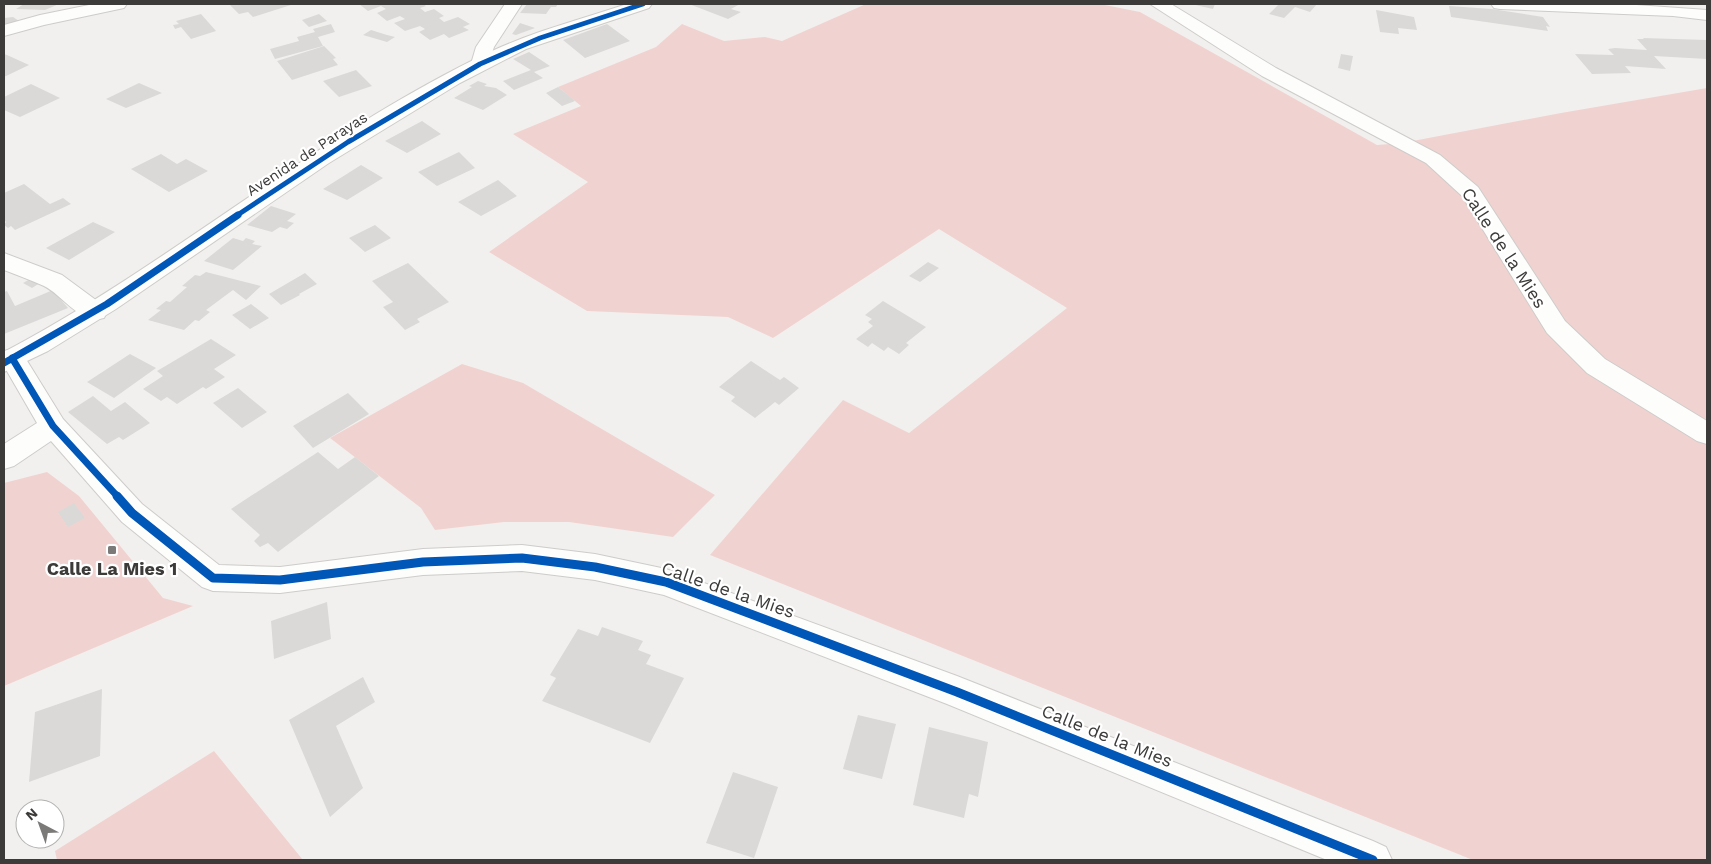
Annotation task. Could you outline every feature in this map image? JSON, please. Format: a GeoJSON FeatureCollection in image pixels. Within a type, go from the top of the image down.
{"type":"FeatureCollection","features":[{"type":"Feature","properties":{"kind":"street"},"geometry":{"type":"LineString","coordinates":[[4,31],[40,20],[118,4]]}},
{"type":"Feature","properties":{"kind":"street"},"geometry":{"type":"LineString","coordinates":[[480,64],[485,47],[513,4]]}},
{"type":"Feature","properties":{"kind":"street","name":"Avenida de Parayas"},"geometry":{"type":"LineString","coordinates":[[8,361],[94,312],[317,161],[480,64],[518,45],[643,4]]}},
{"type":"Feature","properties":{"kind":"street","name":"Calle de la Mies"},"geometry":{"type":"LineString","coordinates":[[1159,4],[1269,72],[1433,159],[1447,169],[1470,192],[1556,327],[1596,366],[1707,434]]}},
{"type":"Feature","properties":{"kind":"street"},"geometry":{"type":"LineString","coordinates":[[1500,4],[1664,10],[1707,15]]}},
{"type":"Feature","properties":{"kind":"street"},"geometry":{"type":"LineString","coordinates":[[4,14],[23,15],[40,20]]}},
{"type":"Feature","properties":{"kind":"street"},"geometry":{"type":"LineString","coordinates":[[4,261],[54,281],[94,312]]}},
{"type":"Feature","properties":{"kind":"street","name":"Calle de la Mies"},"geometry":{"type":"LineString","coordinates":[[8,361],[53,426],[132,513],[213,578],[280,580],[423,562],[522,558],[594,566],[666,582],[957,692],[1373,860]]}},
{"type":"Feature","properties":{"kind":"street"},"geometry":{"type":"LineString","coordinates":[[4,458],[53,426]]}},
{"type":"Feature","properties":{"kind":"shaded area"},"geometry":{"type":"Polygon","coordinates":[[[866,4],[1100,4],[1140,12],[1377,145],[1402,143],[1707,88],[1707,860],[1473,860],[710,555],[843,400],[909,433],[1067,308],[939,229],[773,338],[728,317],[587,311],[489,252],[588,182],[513,134],[581,106],[558,87],[656,47],[682,24],[724,41],[765,37],[782,41],[866,4]]]}},
{"type":"Feature","properties":{"kind":"shaded area"},"geometry":{"type":"Polygon","coordinates":[[[462,364],[523,383],[715,495],[673,537],[569,522],[504,522],[435,530],[421,508],[330,438],[462,364]]]}},
{"type":"Feature","properties":{"kind":"shaded area"},"geometry":{"type":"Polygon","coordinates":[[[47,472],[79,496],[163,598],[193,606],[4,686],[4,483],[47,472]]]}},
{"type":"Feature","properties":{"kind":"shaded area"},"geometry":{"type":"Polygon","coordinates":[[[214,751],[303,860],[57,860],[55,851],[65,849],[65,845],[214,751]]]}},
{"type":"Feature","properties":{"kind":"building"},"geometry":{"type":"Polygon","coordinates":[[[24,4],[59,4],[45,10],[16,9],[24,4]]]}},
{"type":"Feature","properties":{"kind":"building"},"geometry":{"type":"Polygon","coordinates":[[[294,4],[253,17],[248,12],[239,14],[230,5],[294,4]]]}},
{"type":"Feature","properties":{"kind":"building"},"geometry":{"type":"Polygon","coordinates":[[[359,4],[423,4],[426,6],[420,8],[425,12],[434,9],[444,16],[439,18],[444,22],[458,17],[470,24],[463,27],[469,30],[449,38],[444,34],[430,40],[419,32],[425,29],[420,26],[405,31],[394,23],[405,19],[400,16],[387,21],[377,13],[386,9],[381,6],[368,11],[359,4]]]}},
{"type":"Feature","properties":{"kind":"building"},"geometry":{"type":"Polygon","coordinates":[[[527,4],[558,4],[556,7],[551,7],[546,14],[520,13],[527,4]]]}},
{"type":"Feature","properties":{"kind":"building"},"geometry":{"type":"Polygon","coordinates":[[[689,4],[740,4],[731,9],[741,12],[728,19],[689,4]]]}},
{"type":"Feature","properties":{"kind":"building"},"geometry":{"type":"Polygon","coordinates":[[[1191,4],[1215,4],[1213,9],[1191,4]]]}},
{"type":"Feature","properties":{"kind":"building"},"geometry":{"type":"Polygon","coordinates":[[[1279,4],[1317,4],[1310,12],[1295,7],[1284,18],[1269,14],[1279,4]]]}},
{"type":"Feature","properties":{"kind":"building"},"geometry":{"type":"Polygon","coordinates":[[[1449,6],[1492,9],[1543,17],[1550,27],[1546,26],[1548,31],[1451,17],[1449,6]]]}},
{"type":"Feature","properties":{"kind":"building"},"geometry":{"type":"Polygon","coordinates":[[[1376,10],[1414,17],[1417,30],[1398,28],[1399,34],[1380,32],[1376,10]]]}},
{"type":"Feature","properties":{"kind":"building"},"geometry":{"type":"Polygon","coordinates":[[[201,14],[216,31],[191,39],[181,27],[175,29],[173,25],[179,24],[176,21],[201,14]]]}},
{"type":"Feature","properties":{"kind":"building"},"geometry":{"type":"Polygon","coordinates":[[[319,14],[327,21],[309,27],[302,20],[319,14]]]}},
{"type":"Feature","properties":{"kind":"building"},"geometry":{"type":"Polygon","coordinates":[[[13,17],[19,21],[4,27],[4,18],[13,17]]]}},
{"type":"Feature","properties":{"kind":"building"},"geometry":{"type":"Polygon","coordinates":[[[520,23],[535,28],[516,35],[512,34],[520,23]]]}},
{"type":"Feature","properties":{"kind":"building"},"geometry":{"type":"Polygon","coordinates":[[[331,24],[335,32],[318,37],[323,46],[275,59],[270,49],[299,41],[297,37],[315,32],[313,29],[331,24]]]}},
{"type":"Feature","properties":{"kind":"building"},"geometry":{"type":"Polygon","coordinates":[[[607,24],[630,41],[585,58],[563,40],[607,24]]]}},
{"type":"Feature","properties":{"kind":"building"},"geometry":{"type":"Polygon","coordinates":[[[371,30],[395,37],[387,42],[363,35],[371,30]]]}},
{"type":"Feature","properties":{"kind":"building"},"geometry":{"type":"Polygon","coordinates":[[[1637,39],[1707,40],[1707,59],[1654,56],[1666,69],[1625,66],[1631,73],[1592,74],[1575,54],[1614,55],[1608,49],[1615,48],[1647,50],[1637,39]]]}},
{"type":"Feature","properties":{"kind":"building"},"geometry":{"type":"Polygon","coordinates":[[[324,46],[336,58],[333,59],[338,65],[292,80],[277,61],[324,46]]]}},
{"type":"Feature","properties":{"kind":"building"},"geometry":{"type":"Polygon","coordinates":[[[529,52],[550,66],[534,72],[543,78],[514,90],[503,81],[531,70],[513,59],[529,52]]]}},
{"type":"Feature","properties":{"kind":"building"},"geometry":{"type":"Polygon","coordinates":[[[4,54],[7,55],[29,65],[4,77],[4,54]]]}},
{"type":"Feature","properties":{"kind":"building"},"geometry":{"type":"Polygon","coordinates":[[[1341,54],[1353,56],[1350,71],[1338,68],[1341,54]]]}},
{"type":"Feature","properties":{"kind":"building"},"geometry":{"type":"Polygon","coordinates":[[[356,70],[372,86],[339,97],[323,81],[356,70]]]}},
{"type":"Feature","properties":{"kind":"building"},"geometry":{"type":"Polygon","coordinates":[[[478,81],[487,84],[484,86],[496,88],[507,95],[483,110],[454,98],[478,81]]]}},
{"type":"Feature","properties":{"kind":"building"},"geometry":{"type":"Polygon","coordinates":[[[139,83],[162,93],[126,108],[106,99],[139,83]]]}},
{"type":"Feature","properties":{"kind":"building"},"geometry":{"type":"Polygon","coordinates":[[[31,84],[60,98],[20,117],[4,110],[4,97],[31,84]]]}},
{"type":"Feature","properties":{"kind":"building"},"geometry":{"type":"Polygon","coordinates":[[[558,87],[575,101],[562,106],[546,93],[558,87]]]}},
{"type":"Feature","properties":{"kind":"building"},"geometry":{"type":"Polygon","coordinates":[[[422,121],[441,134],[407,153],[385,141],[422,121]]]}},
{"type":"Feature","properties":{"kind":"building"},"geometry":{"type":"Polygon","coordinates":[[[459,152],[475,168],[437,186],[418,172],[459,152]]]}},
{"type":"Feature","properties":{"kind":"building"},"geometry":{"type":"Polygon","coordinates":[[[161,154],[177,164],[186,159],[208,171],[169,192],[131,169],[161,154]]]}},
{"type":"Feature","properties":{"kind":"building"},"geometry":{"type":"Polygon","coordinates":[[[361,165],[383,178],[347,200],[323,189],[361,165]]]}},
{"type":"Feature","properties":{"kind":"building"},"geometry":{"type":"Polygon","coordinates":[[[498,180],[517,196],[481,216],[458,202],[498,180]]]}},
{"type":"Feature","properties":{"kind":"building"},"geometry":{"type":"Polygon","coordinates":[[[24,184],[50,204],[63,198],[71,204],[15,230],[11,226],[8,228],[4,225],[6,222],[4,220],[4,193],[24,184]]]}},
{"type":"Feature","properties":{"kind":"building"},"geometry":{"type":"Polygon","coordinates":[[[271,206],[296,214],[287,221],[294,223],[287,229],[280,227],[272,232],[247,225],[271,206]]]}},
{"type":"Feature","properties":{"kind":"building"},"geometry":{"type":"Polygon","coordinates":[[[93,222],[115,232],[69,260],[46,248],[93,222]]]}},
{"type":"Feature","properties":{"kind":"building"},"geometry":{"type":"Polygon","coordinates":[[[375,225],[391,238],[365,252],[349,238],[375,225]]]}},
{"type":"Feature","properties":{"kind":"building"},"geometry":{"type":"Polygon","coordinates":[[[233,238],[243,241],[246,238],[255,241],[252,244],[262,246],[233,270],[204,261],[233,238]]]}},
{"type":"Feature","properties":{"kind":"building"},"geometry":{"type":"Polygon","coordinates":[[[928,262],[939,268],[920,282],[909,276],[928,262]]]}},
{"type":"Feature","properties":{"kind":"building"},"geometry":{"type":"Polygon","coordinates":[[[408,263],[449,302],[417,319],[420,322],[405,330],[383,307],[393,302],[372,281],[408,263]]]}},
{"type":"Feature","properties":{"kind":"building"},"geometry":{"type":"Polygon","coordinates":[[[206,272],[261,286],[246,300],[233,290],[206,310],[210,312],[199,321],[195,320],[184,330],[148,320],[161,310],[156,309],[166,301],[170,302],[187,287],[182,286],[195,275],[200,276],[206,272]]]}},
{"type":"Feature","properties":{"kind":"building"},"geometry":{"type":"Polygon","coordinates":[[[305,273],[317,284],[300,295],[281,305],[269,294],[305,273]]]}},
{"type":"Feature","properties":{"kind":"building"},"geometry":{"type":"Polygon","coordinates":[[[32,278],[40,283],[32,288],[23,283],[32,278]]]}},
{"type":"Feature","properties":{"kind":"building"},"geometry":{"type":"Polygon","coordinates":[[[53,290],[68,308],[4,334],[4,292],[7,291],[15,306],[53,290]]]}},
{"type":"Feature","properties":{"kind":"building"},"geometry":{"type":"Polygon","coordinates":[[[883,301],[926,327],[906,343],[909,345],[899,354],[888,347],[884,351],[872,343],[868,347],[856,339],[873,326],[868,322],[872,319],[865,315],[883,301]]]}},
{"type":"Feature","properties":{"kind":"building"},"geometry":{"type":"Polygon","coordinates":[[[251,304],[269,318],[250,329],[232,315],[251,304]]]}},
{"type":"Feature","properties":{"kind":"building"},"geometry":{"type":"Polygon","coordinates":[[[211,339],[236,355],[214,369],[225,377],[206,389],[203,387],[177,404],[167,397],[161,401],[143,389],[163,376],[157,371],[211,339]]]}},
{"type":"Feature","properties":{"kind":"building"},"geometry":{"type":"Polygon","coordinates":[[[130,354],[156,368],[114,398],[87,382],[130,354]]]}},
{"type":"Feature","properties":{"kind":"building"},"geometry":{"type":"Polygon","coordinates":[[[751,361],[780,380],[784,377],[799,388],[779,405],[775,402],[755,418],[731,401],[735,397],[719,387],[751,361]]]}},
{"type":"Feature","properties":{"kind":"building"},"geometry":{"type":"Polygon","coordinates":[[[238,388],[267,412],[242,428],[213,403],[238,388]]]}},
{"type":"Feature","properties":{"kind":"building"},"geometry":{"type":"Polygon","coordinates":[[[348,393],[369,414],[313,448],[293,426],[348,393]]]}},
{"type":"Feature","properties":{"kind":"building"},"geometry":{"type":"Polygon","coordinates":[[[93,396],[111,411],[125,402],[150,423],[123,440],[119,437],[107,444],[68,412],[93,396]]]}},
{"type":"Feature","properties":{"kind":"building"},"geometry":{"type":"Polygon","coordinates":[[[318,452],[338,469],[355,457],[379,476],[278,552],[268,543],[260,547],[254,541],[260,535],[231,509],[318,452]]]}},
{"type":"Feature","properties":{"kind":"building"},"geometry":{"type":"Polygon","coordinates":[[[74,503],[85,518],[68,527],[58,512],[74,503]]]}},
{"type":"Feature","properties":{"kind":"building"},"geometry":{"type":"Polygon","coordinates":[[[327,602],[331,639],[274,659],[271,621],[327,602]]]}},
{"type":"Feature","properties":{"kind":"building"},"geometry":{"type":"Polygon","coordinates":[[[602,627],[643,641],[638,650],[651,655],[646,664],[684,678],[650,743],[542,701],[556,678],[550,675],[578,629],[598,636],[602,627]]]}},
{"type":"Feature","properties":{"kind":"building"},"geometry":{"type":"Polygon","coordinates":[[[363,677],[375,702],[336,726],[363,788],[330,817],[289,720],[363,677]]]}},
{"type":"Feature","properties":{"kind":"building"},"geometry":{"type":"Polygon","coordinates":[[[102,689],[100,756],[29,782],[35,712],[102,689]]]}},
{"type":"Feature","properties":{"kind":"building"},"geometry":{"type":"Polygon","coordinates":[[[858,715],[896,724],[882,779],[843,769],[858,715]]]}},
{"type":"Feature","properties":{"kind":"building"},"geometry":{"type":"Polygon","coordinates":[[[929,727],[988,742],[978,797],[969,794],[964,818],[913,805],[929,727]]]}},
{"type":"Feature","properties":{"kind":"building"},"geometry":{"type":"Polygon","coordinates":[[[733,772],[778,787],[754,858],[706,843],[733,772]]]}},
{"type":"Feature","properties":{"kind":"cycle path"},"geometry":{"type":"LineString","coordinates":[[4,363],[107,304],[322,158],[453,79],[500,54],[520,46],[643,4]]}},
{"type":"Feature","properties":{"kind":"cycle path"},"geometry":{"type":"LineString","coordinates":[[12,358],[53,426],[132,513],[213,578],[280,580],[423,562],[522,558],[595,567],[666,582],[957,692],[1373,860]]}},
{"type":"Feature","properties":{"kind":"place","name":"Calle La Mies 1"},"geometry":{"type":"Point","coordinates":[112,550]}}]}
